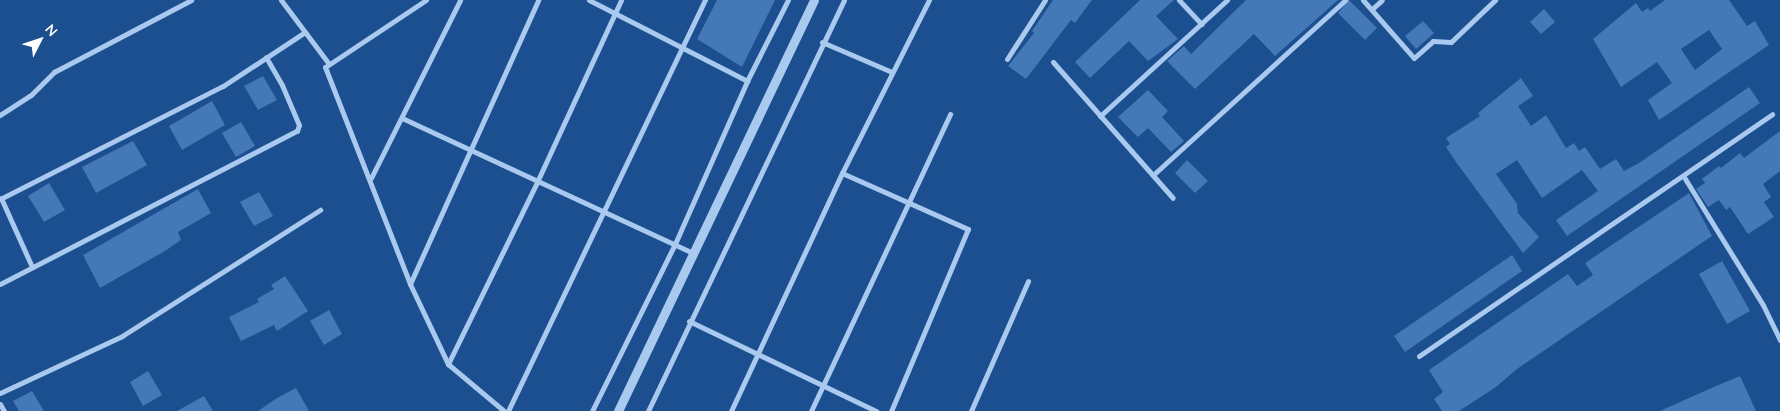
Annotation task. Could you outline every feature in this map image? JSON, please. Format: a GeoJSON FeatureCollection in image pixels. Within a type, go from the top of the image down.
{"type":"FeatureCollection","features":[{"type":"Feature","properties":{"kind":"street"},"geometry":{"type":"LineString","coordinates":[[0,115],[31,95],[54,72],[192,0]]}},
{"type":"Feature","properties":{"kind":"street"},"geometry":{"type":"LineString","coordinates":[[281,0],[329,64]]}},
{"type":"Feature","properties":{"kind":"street"},"geometry":{"type":"LineString","coordinates":[[426,0],[325,67],[371,178],[410,284],[448,364],[504,411]]}},
{"type":"Feature","properties":{"kind":"street"},"geometry":{"type":"LineString","coordinates":[[371,178],[460,0]]}},
{"type":"Feature","properties":{"kind":"street"},"geometry":{"type":"LineString","coordinates":[[410,284],[472,151],[538,0]]}},
{"type":"Feature","properties":{"kind":"street"},"geometry":{"type":"LineString","coordinates":[[589,0],[747,81]]}},
{"type":"Feature","properties":{"kind":"street"},"geometry":{"type":"LineString","coordinates":[[448,364],[538,182],[621,0]]}},
{"type":"Feature","properties":{"kind":"street"},"geometry":{"type":"LineString","coordinates":[[508,411],[705,0]]}},
{"type":"Feature","properties":{"kind":"street"},"geometry":{"type":"LineString","coordinates":[[592,411],[674,246],[747,81],[788,0]]}},
{"type":"Feature","properties":{"kind":"street"},"geometry":{"type":"LineString","coordinates":[[618,411],[691,252],[814,0]]}},
{"type":"Feature","properties":{"kind":"street"},"geometry":{"type":"LineString","coordinates":[[648,411],[822,42],[844,0]]}},
{"type":"Feature","properties":{"kind":"street"},"geometry":{"type":"LineString","coordinates":[[731,411],[842,173],[928,0]]}},
{"type":"Feature","properties":{"kind":"street"},"geometry":{"type":"LineString","coordinates":[[1007,59],[1045,0]]}},
{"type":"Feature","properties":{"kind":"street"},"geometry":{"type":"LineString","coordinates":[[1178,0],[1201,24]]}},
{"type":"Feature","properties":{"kind":"street"},"geometry":{"type":"LineString","coordinates":[[1100,116],[1227,0]]}},
{"type":"Feature","properties":{"kind":"street"},"geometry":{"type":"LineString","coordinates":[[1153,175],[1345,0]]}},
{"type":"Feature","properties":{"kind":"street"},"geometry":{"type":"LineString","coordinates":[[1363,0],[1414,58],[1434,41],[1451,42],[1495,0]]}},
{"type":"Feature","properties":{"kind":"street"},"geometry":{"type":"LineString","coordinates":[[1372,9],[1382,0]]}},
{"type":"Feature","properties":{"kind":"street"},"geometry":{"type":"LineString","coordinates":[[32,267],[0,199],[223,86],[305,32]]}},
{"type":"Feature","properties":{"kind":"street"},"geometry":{"type":"LineString","coordinates":[[822,42],[892,72]]}},
{"type":"Feature","properties":{"kind":"street"},"geometry":{"type":"LineString","coordinates":[[0,284],[297,131],[300,125],[286,93],[266,57]]}},
{"type":"Feature","properties":{"kind":"street"},"geometry":{"type":"LineString","coordinates":[[1053,62],[1173,198]]}},
{"type":"Feature","properties":{"kind":"street"},"geometry":{"type":"LineString","coordinates":[[811,411],[950,114]]}},
{"type":"Feature","properties":{"kind":"street"},"geometry":{"type":"LineString","coordinates":[[1419,356],[1684,177],[1772,114]]}},
{"type":"Feature","properties":{"kind":"street"},"geometry":{"type":"LineString","coordinates":[[402,118],[674,246],[691,252]]}},
{"type":"Feature","properties":{"kind":"street"},"geometry":{"type":"LineString","coordinates":[[842,173],[968,229],[891,411]]}},
{"type":"Feature","properties":{"kind":"street"},"geometry":{"type":"LineString","coordinates":[[1684,177],[1763,305],[1780,340]]}},
{"type":"Feature","properties":{"kind":"street"},"geometry":{"type":"LineString","coordinates":[[0,393],[122,336],[320,210]]}},
{"type":"Feature","properties":{"kind":"street"},"geometry":{"type":"LineString","coordinates":[[971,411],[1028,281]]}},
{"type":"Feature","properties":{"kind":"street"},"geometry":{"type":"LineString","coordinates":[[689,321],[876,411]]}},
{"type":"Feature","properties":{"kind":"street"},"geometry":{"type":"LineString","coordinates":[[0,404],[4,411]]}},
{"type":"Feature","properties":{"kind":"building"},"geometry":{"type":"Polygon","coordinates":[[[717,0],[775,0],[742,67],[697,39],[717,0]]]}},
{"type":"Feature","properties":{"kind":"building"},"geometry":{"type":"Polygon","coordinates":[[[1053,0],[1092,0],[1075,23],[1071,20],[1026,79],[1008,66],[1034,33],[1032,31],[1053,0]]]}},
{"type":"Feature","properties":{"kind":"building"},"geometry":{"type":"Polygon","coordinates":[[[1140,0],[1174,0],[1156,16],[1178,39],[1148,61],[1129,41],[1090,78],[1075,62],[1140,0]]]}},
{"type":"Feature","properties":{"kind":"building"},"geometry":{"type":"Polygon","coordinates":[[[1246,0],[1338,0],[1275,56],[1254,34],[1195,89],[1167,61],[1184,46],[1191,54],[1246,0]]]}},
{"type":"Feature","properties":{"kind":"building"},"geometry":{"type":"Polygon","coordinates":[[[1349,0],[1377,28],[1365,40],[1338,13],[1349,0]]]}},
{"type":"Feature","properties":{"kind":"building"},"geometry":{"type":"Polygon","coordinates":[[[1665,0],[1729,0],[1747,26],[1755,21],[1769,45],[1659,120],[1648,100],[1672,83],[1657,62],[1621,87],[1593,39],[1636,3],[1642,12],[1648,8],[1650,11],[1665,0]],[[1709,30],[1681,49],[1695,70],[1722,49],[1709,30]]]}},
{"type":"Feature","properties":{"kind":"building"},"geometry":{"type":"Polygon","coordinates":[[[1544,9],[1555,22],[1541,34],[1530,22],[1544,9]]]}},
{"type":"Feature","properties":{"kind":"building"},"geometry":{"type":"Polygon","coordinates":[[[1423,21],[1434,33],[1416,49],[1405,36],[1423,21]]]}},
{"type":"Feature","properties":{"kind":"building"},"geometry":{"type":"Polygon","coordinates":[[[263,76],[277,100],[258,110],[244,86],[263,76]]]}},
{"type":"Feature","properties":{"kind":"building"},"geometry":{"type":"Polygon","coordinates":[[[1521,78],[1533,96],[1518,106],[1531,126],[1546,115],[1566,148],[1574,143],[1579,151],[1585,147],[1600,169],[1616,159],[1624,171],[1639,163],[1749,87],[1760,103],[1567,236],[1556,220],[1598,191],[1582,170],[1542,198],[1517,160],[1496,174],[1517,204],[1518,213],[1539,237],[1523,253],[1446,147],[1450,144],[1446,138],[1480,116],[1478,113],[1521,78]]]}},
{"type":"Feature","properties":{"kind":"building"},"geometry":{"type":"Polygon","coordinates":[[[1148,90],[1168,111],[1162,117],[1184,141],[1171,152],[1148,128],[1138,137],[1118,117],[1148,90]]]}},
{"type":"Feature","properties":{"kind":"building"},"geometry":{"type":"Polygon","coordinates":[[[212,101],[225,125],[182,150],[169,126],[212,101]]]}},
{"type":"Feature","properties":{"kind":"building"},"geometry":{"type":"Polygon","coordinates":[[[241,122],[255,146],[236,157],[222,133],[241,122]]]}},
{"type":"Feature","properties":{"kind":"building"},"geometry":{"type":"Polygon","coordinates":[[[1780,131],[1780,171],[1763,184],[1771,197],[1764,202],[1774,217],[1748,234],[1730,207],[1726,210],[1719,200],[1708,207],[1696,189],[1705,183],[1702,179],[1719,166],[1721,168],[1740,153],[1744,158],[1780,131]]]}},
{"type":"Feature","properties":{"kind":"building"},"geometry":{"type":"Polygon","coordinates":[[[133,141],[147,165],[96,193],[82,167],[133,141]]]}},
{"type":"Feature","properties":{"kind":"building"},"geometry":{"type":"Polygon","coordinates":[[[1187,160],[1208,181],[1195,193],[1175,173],[1187,160]]]}},
{"type":"Feature","properties":{"kind":"building"},"geometry":{"type":"Polygon","coordinates":[[[49,183],[65,210],[44,222],[28,196],[49,183]]]}},
{"type":"Feature","properties":{"kind":"building"},"geometry":{"type":"Polygon","coordinates":[[[198,189],[211,213],[178,232],[181,240],[165,251],[100,288],[83,255],[198,189]]]}},
{"type":"Feature","properties":{"kind":"building"},"geometry":{"type":"Polygon","coordinates":[[[259,192],[273,216],[254,226],[240,202],[259,192]]]}},
{"type":"Feature","properties":{"kind":"building"},"geometry":{"type":"Polygon","coordinates":[[[1689,193],[1712,236],[1517,369],[1496,387],[1459,411],[1442,411],[1434,399],[1443,392],[1429,370],[1568,274],[1577,286],[1593,275],[1585,263],[1689,193]]]}},
{"type":"Feature","properties":{"kind":"building"},"geometry":{"type":"Polygon","coordinates":[[[1512,255],[1522,271],[1405,352],[1394,336],[1512,255]]]}},
{"type":"Feature","properties":{"kind":"building"},"geometry":{"type":"Polygon","coordinates":[[[1722,261],[1750,311],[1727,324],[1699,274],[1722,261]]]}},
{"type":"Feature","properties":{"kind":"building"},"geometry":{"type":"Polygon","coordinates":[[[285,276],[308,311],[277,331],[274,325],[241,341],[229,317],[259,302],[257,299],[274,289],[271,285],[285,276]]]}},
{"type":"Feature","properties":{"kind":"building"},"geometry":{"type":"Polygon","coordinates":[[[329,310],[342,334],[324,345],[310,321],[329,310]]]}},
{"type":"Feature","properties":{"kind":"building"},"geometry":{"type":"Polygon","coordinates":[[[148,371],[162,395],[143,406],[130,382],[148,371]]]}},
{"type":"Feature","properties":{"kind":"building"},"geometry":{"type":"Polygon","coordinates":[[[1740,376],[1756,411],[1660,411],[1709,389],[1740,376]]]}},
{"type":"Feature","properties":{"kind":"building"},"geometry":{"type":"Polygon","coordinates":[[[296,388],[309,411],[258,411],[277,398],[296,388]]]}},
{"type":"Feature","properties":{"kind":"building"},"geometry":{"type":"Polygon","coordinates":[[[32,391],[44,411],[19,411],[13,401],[32,391]]]}},
{"type":"Feature","properties":{"kind":"building"},"geometry":{"type":"Polygon","coordinates":[[[204,396],[213,411],[177,411],[204,396]]]}}]}
